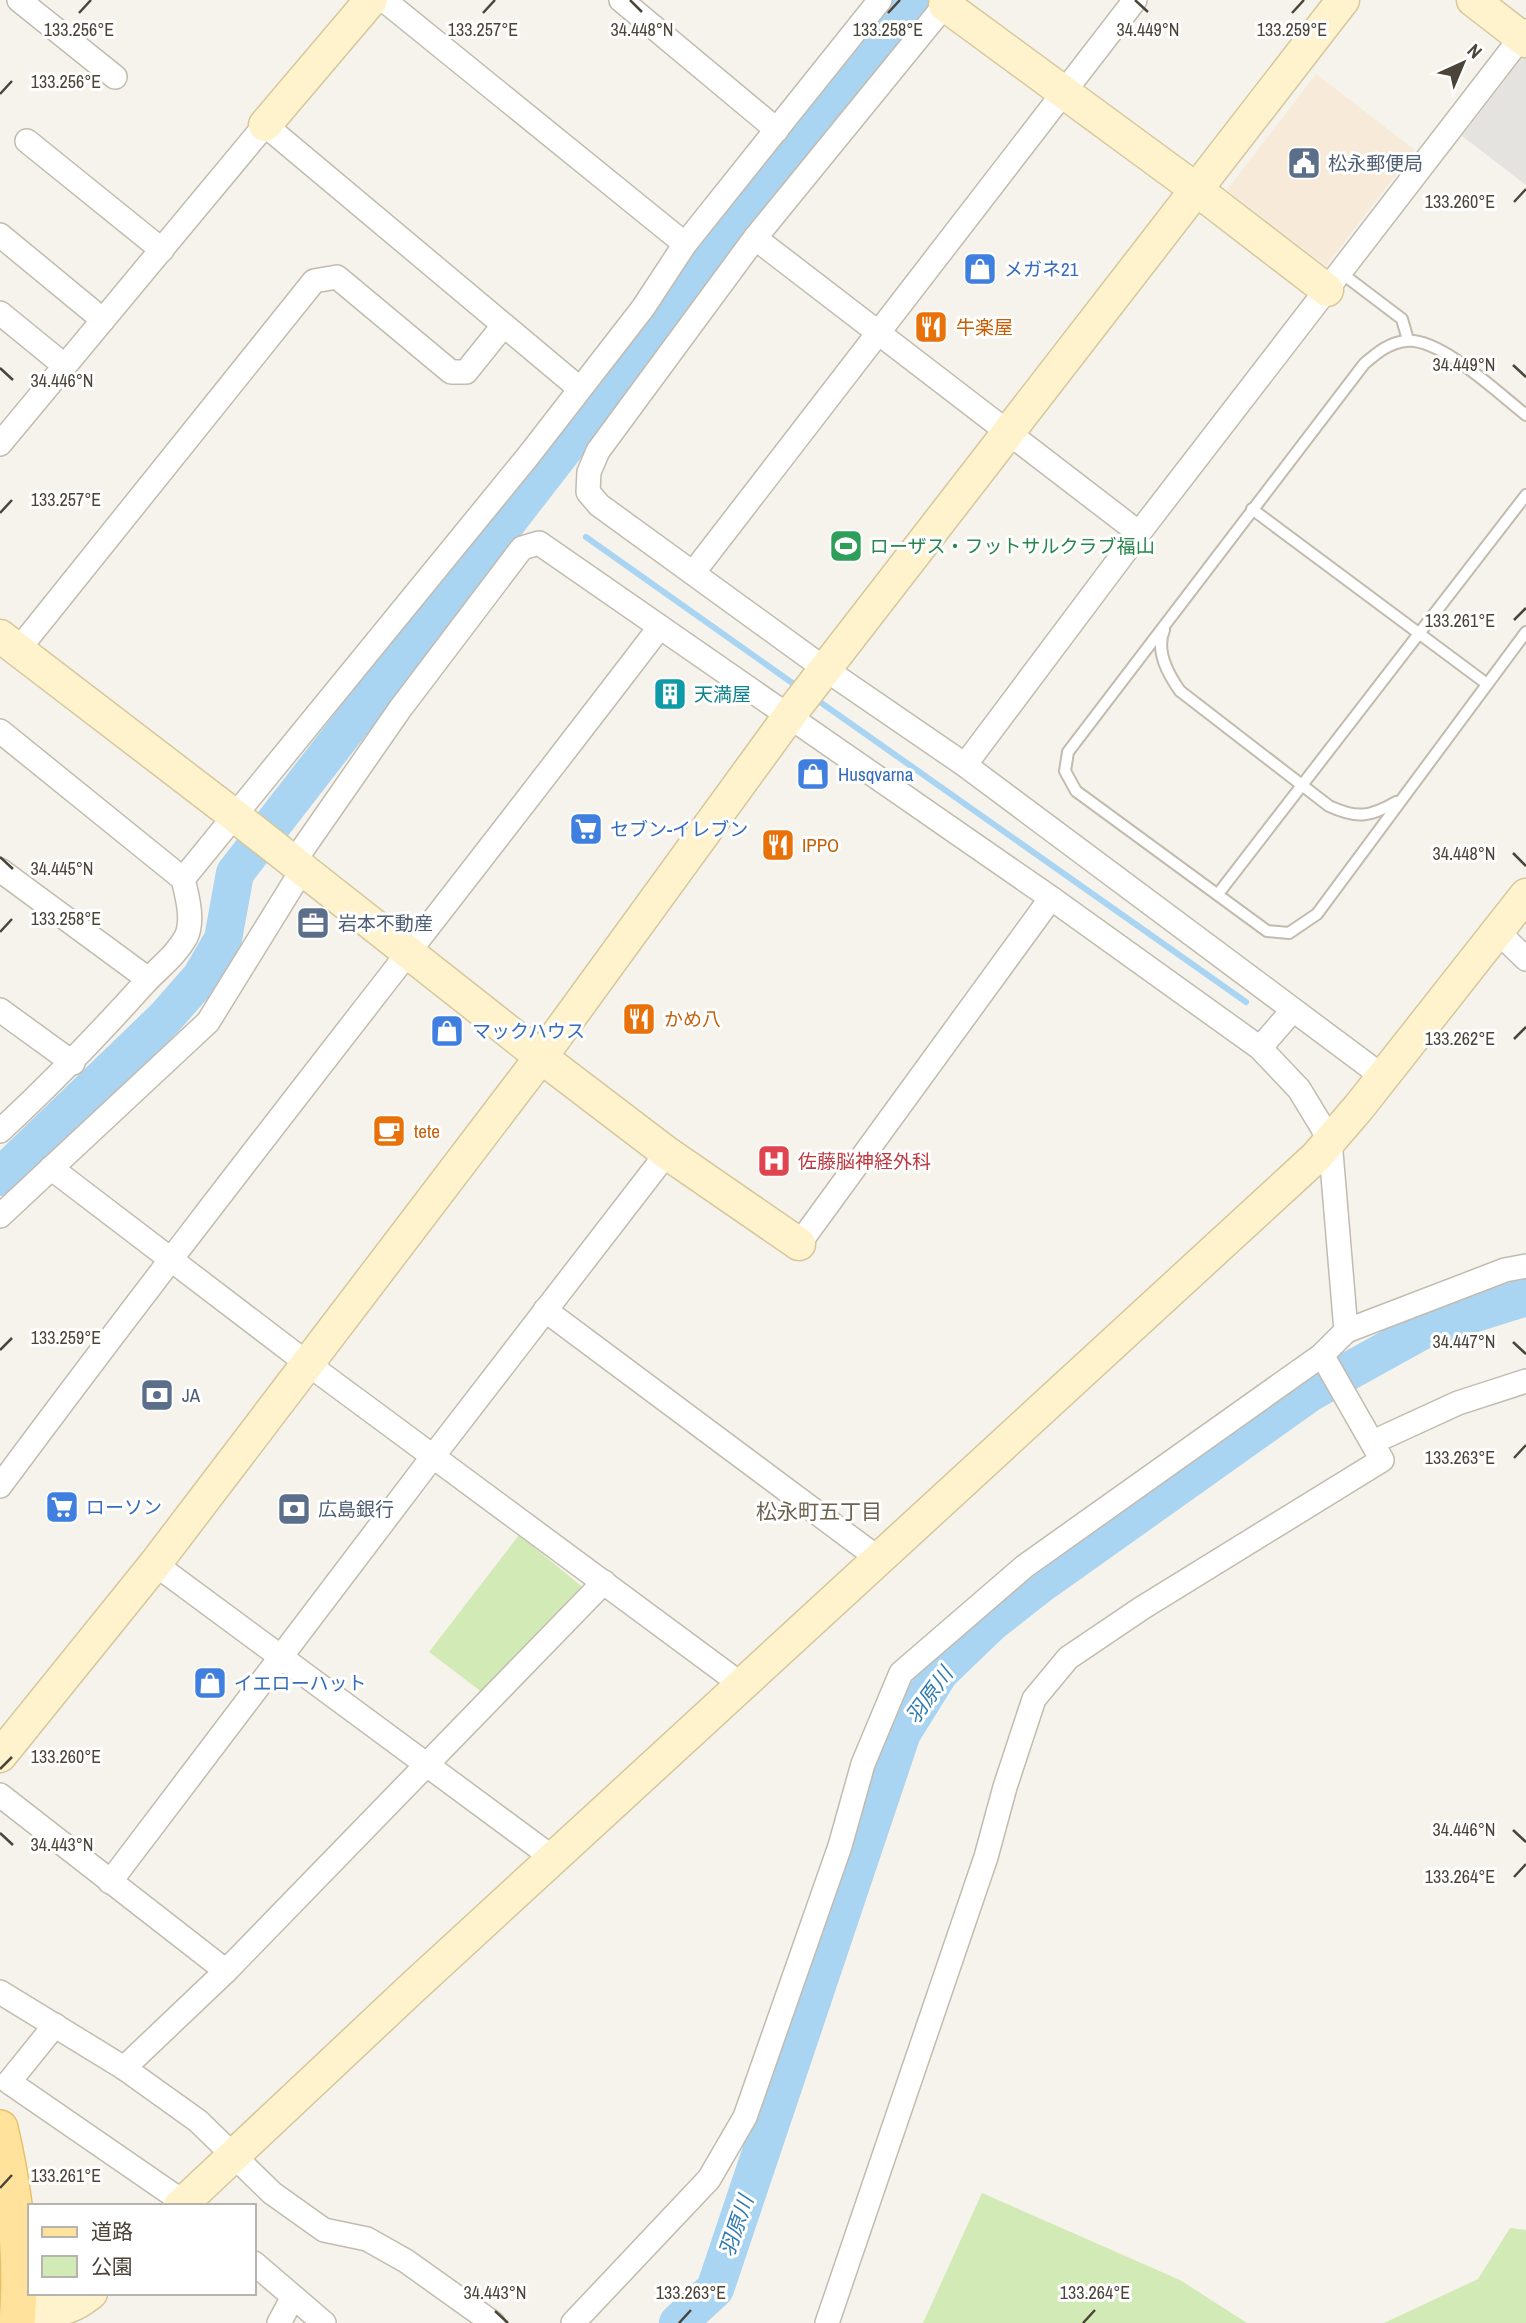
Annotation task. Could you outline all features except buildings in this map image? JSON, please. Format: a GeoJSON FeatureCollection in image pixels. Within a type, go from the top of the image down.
{"type":"FeatureCollection","features":[{"type":"Feature","properties":{"kind":"main road"},"geometry":{"type":"LineString","coordinates":[[0,2128],[10,2171],[9,2229],[17,2314]]}},
{"type":"Feature","properties":{"kind":"street"},"geometry":{"type":"LineString","coordinates":[[19,0],[115,77]]}},
{"type":"Feature","properties":{"kind":"street"},"geometry":{"type":"LineString","coordinates":[[0,444],[371,0]]}},
{"type":"Feature","properties":{"kind":"street"},"geometry":{"type":"LineString","coordinates":[[384,0],[685,244]]}},
{"type":"Feature","properties":{"kind":"street"},"geometry":{"type":"LineString","coordinates":[[621,0],[777,130]]}},
{"type":"Feature","properties":{"kind":"street"},"geometry":{"type":"LineString","coordinates":[[183,878],[241,820],[643,308],[685,244],[880,0]]}},
{"type":"Feature","properties":{"kind":"street"},"geometry":{"type":"LineString","coordinates":[[693,573],[1135,0]]}},
{"type":"Feature","properties":{"kind":"street"},"geometry":{"type":"LineString","coordinates":[[0,1756],[155,1564],[308,1364],[541,1057],[820,676],[1343,0]]}},
{"type":"Feature","properties":{"kind":"street"},"geometry":{"type":"LineString","coordinates":[[965,765],[1139,533],[1524,37],[1473,0]]}},
{"type":"Feature","properties":{"kind":"street"},"geometry":{"type":"LineString","coordinates":[[1334,281],[1197,190],[1063,94],[944,2],[755,238],[598,451],[589,472],[588,492],[599,505],[693,573],[820,676],[965,765],[1382,1076]]}},
{"type":"Feature","properties":{"kind":"street"},"geometry":{"type":"LineString","coordinates":[[265,125],[579,388]]}},
{"type":"Feature","properties":{"kind":"street"},"geometry":{"type":"LineString","coordinates":[[27,142],[162,250]]}},
{"type":"Feature","properties":{"kind":"street"},"geometry":{"type":"LineString","coordinates":[[0,235],[103,320]]}},
{"type":"Feature","properties":{"kind":"street"},"geometry":{"type":"LineString","coordinates":[[755,238],[1139,533]]}},
{"type":"Feature","properties":{"kind":"street"},"geometry":{"type":"LineString","coordinates":[[503,326],[466,372],[451,372],[337,277],[314,281],[9,643],[241,820],[667,1153],[799,1244],[1051,898]]}},
{"type":"Feature","properties":{"kind":"street"},"geometry":{"type":"LineString","coordinates":[[0,313],[65,366]]}},
{"type":"Feature","properties":{"kind":"street"},"geometry":{"type":"LineString","coordinates":[[0,1216],[208,1022],[293,863],[400,709],[522,548],[539,543],[659,628],[792,713],[1260,1048],[1299,1089],[1330,1140],[1346,1331]]}},
{"type":"Feature","properties":{"kind":"street"},"geometry":{"type":"LineString","coordinates":[[0,1486],[169,1258],[410,953],[659,628]]}},
{"type":"Feature","properties":{"kind":"street"},"geometry":{"type":"LineString","coordinates":[[0,731],[183,878],[189,901],[187,934],[169,962],[148,979],[73,1063],[0,1131]]}},
{"type":"Feature","properties":{"kind":"street"},"geometry":{"type":"LineString","coordinates":[[0,870],[148,979]]}},
{"type":"Feature","properties":{"kind":"street"},"geometry":{"type":"LineString","coordinates":[[55,2025],[9,2082],[184,2204],[553,1858],[1330,1140],[1526,895]]}},
{"type":"Feature","properties":{"kind":"street"},"geometry":{"type":"LineString","coordinates":[[1497,931],[1526,959]]}},
{"type":"Feature","properties":{"kind":"street"},"geometry":{"type":"LineString","coordinates":[[0,1010],[73,1063]]}},
{"type":"Feature","properties":{"kind":"street"},"geometry":{"type":"LineString","coordinates":[[1260,1048],[1292,1011]]}},
{"type":"Feature","properties":{"kind":"street"},"geometry":{"type":"LineString","coordinates":[[110,1882],[667,1153]]}},
{"type":"Feature","properties":{"kind":"street"},"geometry":{"type":"LineString","coordinates":[[51,1168],[308,1364],[742,1685]]}},
{"type":"Feature","properties":{"kind":"street"},"geometry":{"type":"LineString","coordinates":[[573,2323],[709,2179],[746,2117],[840,1846],[863,1764],[901,1672],[1025,1566],[1322,1355],[1346,1331],[1505,1270],[1526,1266]]}},
{"type":"Feature","properties":{"kind":"street"},"geometry":{"type":"LineString","coordinates":[[545,1310],[879,1559]]}},
{"type":"Feature","properties":{"kind":"street"},"geometry":{"type":"LineString","coordinates":[[827,2323],[982,1871],[1004,1787],[1034,1699],[1068,1658],[1142,1608],[1382,1460],[1322,1355]]}},
{"type":"Feature","properties":{"kind":"street"},"geometry":{"type":"LineString","coordinates":[[1373,1442],[1458,1403],[1526,1381]]}},
{"type":"Feature","properties":{"kind":"street"},"geometry":{"type":"LineString","coordinates":[[155,1564],[553,1858]]}},
{"type":"Feature","properties":{"kind":"street"},"geometry":{"type":"LineString","coordinates":[[124,2068],[226,1971],[604,1582]]}},
{"type":"Feature","properties":{"kind":"street"},"geometry":{"type":"LineString","coordinates":[[0,1795],[226,1971]]}},
{"type":"Feature","properties":{"kind":"street"},"geometry":{"type":"LineString","coordinates":[[0,1992],[124,2068],[198,2121],[272,2193],[324,2230],[367,2239],[405,2261],[493,2323]]}},
{"type":"Feature","properties":{"kind":"street"},"geometry":{"type":"LineString","coordinates":[[256,2265],[324,2323]]}},
{"type":"Feature","properties":{"kind":"street"},"geometry":{"type":"LineString","coordinates":[[17,2314],[62,2310],[73,2307],[88,2295]]}},
{"type":"Feature","properties":{"kind":"street"},"geometry":{"type":"LineString","coordinates":[[279,2323],[293,2297]]}},
{"type":"Feature","properties":{"kind":"lane"},"geometry":{"type":"LineString","coordinates":[[1334,281],[1402,319],[1408,340]]}},
{"type":"Feature","properties":{"kind":"lane"},"geometry":{"type":"LineString","coordinates":[[1526,415],[1435,345],[1408,340],[1382,348],[1364,364],[1068,752],[1065,771],[1076,791],[1267,931],[1289,933],[1317,914],[1526,632]]}},
{"type":"Feature","properties":{"kind":"lane"},"geometry":{"type":"LineString","coordinates":[[1217,894],[1526,495]]}},
{"type":"Feature","properties":{"kind":"lane"},"geometry":{"type":"LineString","coordinates":[[1252,509],[1487,684]]}},
{"type":"Feature","properties":{"kind":"lane"},"geometry":{"type":"LineString","coordinates":[[1179,606],[1162,633],[1162,655],[1168,674],[1180,691],[1329,806],[1348,815],[1374,814],[1400,799]]}},
{"type":"Feature","properties":{"kind":"shaded area"},"geometry":{"type":"Polygon","coordinates":[[[1526,55],[1526,185],[1462,136],[1526,55]]]}},
{"type":"Feature","properties":{"kind":"shaded area"},"geometry":{"type":"Polygon","coordinates":[[[1316,74],[1415,150],[1326,266],[1227,190],[1316,74]]]}},
{"type":"Feature","properties":{"kind":"green space"},"geometry":{"type":"Polygon","coordinates":[[[519,1535],[585,1589],[483,1693],[429,1652],[519,1535]]]}},
{"type":"Feature","properties":{"kind":"green space"},"geometry":{"type":"Polygon","coordinates":[[[982,2193],[1180,2280],[1247,2323],[923,2323],[982,2193]]]}},
{"type":"Feature","properties":{"kind":"green space"},"geometry":{"type":"Polygon","coordinates":[[[1510,2228],[1526,2230],[1526,2323],[1384,2323],[1478,2279],[1510,2228]]]}},
{"type":"Feature","properties":{"kind":"waterway"},"geometry":{"type":"LineString","coordinates":[[0,1177],[165,1018],[201,977],[223,939],[235,873],[912,0]]}},
{"type":"Feature","properties":{"kind":"waterway"},"geometry":{"type":"LineString","coordinates":[[586,537],[798,687]]}},
{"type":"Feature","properties":{"kind":"waterway"},"geometry":{"type":"LineString","coordinates":[[813,697],[1246,1002]]}},
{"type":"Feature","properties":{"kind":"waterway","name":"羽原川"},"geometry":{"type":"LineString","coordinates":[[678,2323],[715,2289],[902,1733],[940,1672],[991,1623],[1038,1586],[1311,1392],[1425,1329],[1526,1297]]}},
{"type":"Feature","properties":{"kind":"place","name":"松永郵便局"},"geometry":{"type":"Point","coordinates":[1304,163]}},
{"type":"Feature","properties":{"kind":"place","name":"メガネ21"},"geometry":{"type":"Point","coordinates":[980,269]}},
{"type":"Feature","properties":{"kind":"place","name":"牛楽屋"},"geometry":{"type":"Point","coordinates":[931,327]}},
{"type":"Feature","properties":{"kind":"place","name":"ローザス・フットサルクラブ福山"},"geometry":{"type":"Point","coordinates":[846,546]}},
{"type":"Feature","properties":{"kind":"place","name":"天満屋"},"geometry":{"type":"Point","coordinates":[670,694]}},
{"type":"Feature","properties":{"kind":"place","name":"Husqvarna"},"geometry":{"type":"Point","coordinates":[813,774]}},
{"type":"Feature","properties":{"kind":"place","name":"セブン-イレブン"},"geometry":{"type":"Point","coordinates":[586,829]}},
{"type":"Feature","properties":{"kind":"place","name":"IPPO"},"geometry":{"type":"Point","coordinates":[778,845]}},
{"type":"Feature","properties":{"kind":"place","name":"岩本不動産"},"geometry":{"type":"Point","coordinates":[313,923]}},
{"type":"Feature","properties":{"kind":"place","name":"かめ八"},"geometry":{"type":"Point","coordinates":[639,1019]}},
{"type":"Feature","properties":{"kind":"place","name":"マックハウス"},"geometry":{"type":"Point","coordinates":[447,1031]}},
{"type":"Feature","properties":{"kind":"place","name":"tete"},"geometry":{"type":"Point","coordinates":[389,1131]}},
{"type":"Feature","properties":{"kind":"place","name":"佐藤脳神経外科"},"geometry":{"type":"Point","coordinates":[774,1161]}},
{"type":"Feature","properties":{"kind":"place","name":"JA"},"geometry":{"type":"Point","coordinates":[157,1395]}},
{"type":"Feature","properties":{"kind":"place","name":"ローソン"},"geometry":{"type":"Point","coordinates":[62,1507]}},
{"type":"Feature","properties":{"kind":"place","name":"広島銀行"},"geometry":{"type":"Point","coordinates":[294,1509]}},
{"type":"Feature","properties":{"kind":"place","name":"イエローハット"},"geometry":{"type":"Point","coordinates":[210,1683]}},
{"type":"Feature","properties":{"kind":"district","name":"松永町五丁目"},"geometry":{"type":"Point","coordinates":[819,1511]}}]}
